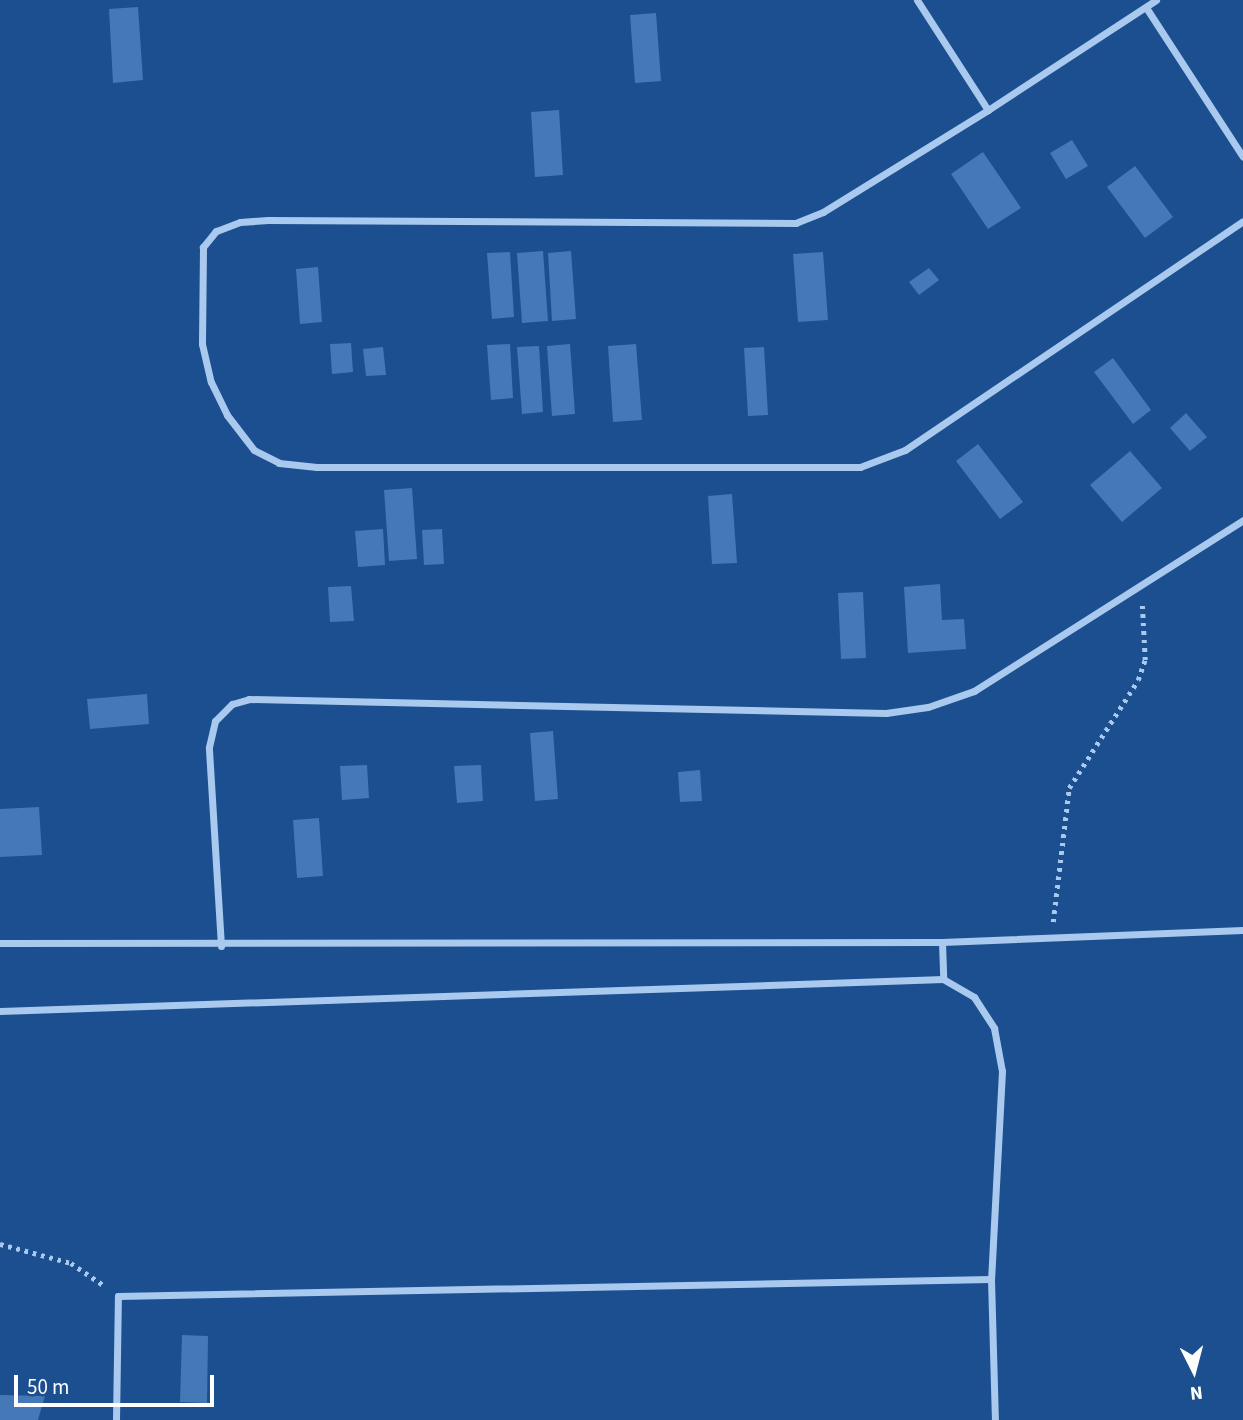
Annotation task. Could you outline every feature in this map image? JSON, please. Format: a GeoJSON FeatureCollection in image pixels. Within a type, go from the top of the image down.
{"type":"FeatureCollection","features":[{"type":"Feature","properties":{"kind":"street"},"geometry":{"type":"LineString","coordinates":[[917,0],[988,110]]}},
{"type":"Feature","properties":{"kind":"street"},"geometry":{"type":"LineString","coordinates":[[1156,0],[1147,9],[988,110],[823,212],[796,223],[240,222],[216,231],[203,247],[202,344],[211,382],[227,415],[254,450],[279,463],[331,467],[860,467],[905,450],[1243,220]]}},
{"type":"Feature","properties":{"kind":"street"},"geometry":{"type":"LineString","coordinates":[[1147,9],[1243,157]]}},
{"type":"Feature","properties":{"kind":"street"},"geometry":{"type":"LineString","coordinates":[[221,946],[209,747],[215,721],[232,704],[249,698],[886,713],[929,707],[974,691],[1243,520]]}},
{"type":"Feature","properties":{"kind":"street"},"geometry":{"type":"LineString","coordinates":[[0,943],[221,946],[942,942],[1243,930]]}},
{"type":"Feature","properties":{"kind":"street"},"geometry":{"type":"LineString","coordinates":[[942,942],[943,979]]}},
{"type":"Feature","properties":{"kind":"street"},"geometry":{"type":"LineString","coordinates":[[0,1012],[943,979],[974,997],[994,1028],[1002,1071],[991,1279],[995,1420]]}},
{"type":"Feature","properties":{"kind":"street"},"geometry":{"type":"LineString","coordinates":[[116,1420],[118,1296],[991,1279]]}},
{"type":"Feature","properties":{"kind":"path"},"geometry":{"type":"LineString","coordinates":[[1051,937],[1069,788],[1138,680],[1145,660],[1141,584]]}},
{"type":"Feature","properties":{"kind":"path"},"geometry":{"type":"LineString","coordinates":[[0,1244],[71,1263],[118,1296]]}},
{"type":"Feature","properties":{"kind":"building"},"geometry":{"type":"Polygon","coordinates":[[[138,7],[143,80],[113,83],[109,9],[138,7]]]}},
{"type":"Feature","properties":{"kind":"building"},"geometry":{"type":"Polygon","coordinates":[[[656,13],[661,81],[635,83],[630,15],[656,13]]]}},
{"type":"Feature","properties":{"kind":"building"},"geometry":{"type":"Polygon","coordinates":[[[559,110],[563,175],[535,177],[531,112],[559,110]]]}},
{"type":"Feature","properties":{"kind":"building"},"geometry":{"type":"Polygon","coordinates":[[[1072,140],[1088,166],[1066,179],[1050,153],[1072,140]]]}},
{"type":"Feature","properties":{"kind":"building"},"geometry":{"type":"Polygon","coordinates":[[[983,152],[1021,208],[988,229],[951,174],[983,152]]]}},
{"type":"Feature","properties":{"kind":"building"},"geometry":{"type":"Polygon","coordinates":[[[1135,166],[1173,217],[1145,238],[1107,187],[1135,166]]]}},
{"type":"Feature","properties":{"kind":"building"},"geometry":{"type":"Polygon","coordinates":[[[543,251],[548,321],[522,323],[517,253],[543,251]]]}},
{"type":"Feature","properties":{"kind":"building"},"geometry":{"type":"Polygon","coordinates":[[[571,251],[576,319],[552,321],[548,253],[571,251]]]}},
{"type":"Feature","properties":{"kind":"building"},"geometry":{"type":"Polygon","coordinates":[[[510,252],[514,317],[492,319],[487,253],[510,252]]]}},
{"type":"Feature","properties":{"kind":"building"},"geometry":{"type":"Polygon","coordinates":[[[823,252],[828,320],[798,322],[793,254],[823,252]]]}},
{"type":"Feature","properties":{"kind":"building"},"geometry":{"type":"Polygon","coordinates":[[[318,267],[322,322],[300,324],[296,269],[318,267]]]}},
{"type":"Feature","properties":{"kind":"building"},"geometry":{"type":"Polygon","coordinates":[[[929,268],[939,280],[919,295],[909,282],[929,268]]]}},
{"type":"Feature","properties":{"kind":"building"},"geometry":{"type":"Polygon","coordinates":[[[351,343],[353,372],[332,374],[330,344],[351,343]]]}},
{"type":"Feature","properties":{"kind":"building"},"geometry":{"type":"Polygon","coordinates":[[[510,344],[513,398],[491,400],[487,345],[510,344]]]}},
{"type":"Feature","properties":{"kind":"building"},"geometry":{"type":"Polygon","coordinates":[[[570,344],[575,414],[552,416],[547,346],[570,344]]]}},
{"type":"Feature","properties":{"kind":"building"},"geometry":{"type":"Polygon","coordinates":[[[636,344],[642,420],[613,422],[608,346],[636,344]]]}},
{"type":"Feature","properties":{"kind":"building"},"geometry":{"type":"Polygon","coordinates":[[[539,346],[543,412],[522,414],[517,347],[539,346]]]}},
{"type":"Feature","properties":{"kind":"building"},"geometry":{"type":"Polygon","coordinates":[[[383,347],[386,375],[366,376],[363,349],[383,347]]]}},
{"type":"Feature","properties":{"kind":"building"},"geometry":{"type":"Polygon","coordinates":[[[764,347],[768,415],[748,416],[744,348],[764,347]]]}},
{"type":"Feature","properties":{"kind":"building"},"geometry":{"type":"Polygon","coordinates":[[[1113,358],[1151,410],[1133,424],[1094,372],[1113,358]]]}},
{"type":"Feature","properties":{"kind":"building"},"geometry":{"type":"Polygon","coordinates":[[[1186,413],[1207,437],[1190,451],[1170,428],[1186,413]]]}},
{"type":"Feature","properties":{"kind":"building"},"geometry":{"type":"Polygon","coordinates":[[[978,444],[1023,502],[1000,519],[956,461],[978,444]]]}},
{"type":"Feature","properties":{"kind":"building"},"geometry":{"type":"Polygon","coordinates":[[[1130,451],[1162,488],[1122,522],[1090,485],[1130,451]]]}},
{"type":"Feature","properties":{"kind":"building"},"geometry":{"type":"Polygon","coordinates":[[[412,488],[417,559],[389,561],[384,490],[412,488]]]}},
{"type":"Feature","properties":{"kind":"building"},"geometry":{"type":"Polygon","coordinates":[[[732,494],[737,563],[712,564],[708,496],[732,494]]]}},
{"type":"Feature","properties":{"kind":"building"},"geometry":{"type":"Polygon","coordinates":[[[383,529],[385,565],[358,567],[355,531],[383,529]]]}},
{"type":"Feature","properties":{"kind":"building"},"geometry":{"type":"Polygon","coordinates":[[[442,529],[444,564],[424,565],[422,530],[442,529]]]}},
{"type":"Feature","properties":{"kind":"building"},"geometry":{"type":"Polygon","coordinates":[[[940,584],[942,620],[964,619],[966,649],[908,653],[904,587],[940,584]]]}},
{"type":"Feature","properties":{"kind":"building"},"geometry":{"type":"Polygon","coordinates":[[[351,586],[354,621],[330,622],[328,587],[351,586]]]}},
{"type":"Feature","properties":{"kind":"building"},"geometry":{"type":"Polygon","coordinates":[[[863,592],[866,658],[841,659],[838,593],[863,592]]]}},
{"type":"Feature","properties":{"kind":"building"},"geometry":{"type":"Polygon","coordinates":[[[147,694],[149,724],[90,729],[87,699],[147,694]]]}},
{"type":"Feature","properties":{"kind":"building"},"geometry":{"type":"Polygon","coordinates":[[[553,731],[558,799],[535,801],[530,733],[553,731]]]}},
{"type":"Feature","properties":{"kind":"building"},"geometry":{"type":"Polygon","coordinates":[[[367,765],[369,798],[342,800],[340,766],[367,765]]]}},
{"type":"Feature","properties":{"kind":"building"},"geometry":{"type":"Polygon","coordinates":[[[481,765],[483,801],[457,803],[454,766],[481,765]]]}},
{"type":"Feature","properties":{"kind":"building"},"geometry":{"type":"Polygon","coordinates":[[[700,770],[702,801],[680,802],[678,772],[700,770]]]}},
{"type":"Feature","properties":{"kind":"building"},"geometry":{"type":"Polygon","coordinates":[[[39,807],[42,855],[0,857],[0,809],[39,807]]]}},
{"type":"Feature","properties":{"kind":"building"},"geometry":{"type":"Polygon","coordinates":[[[319,818],[323,876],[297,878],[293,820],[319,818]]]}},
{"type":"Feature","properties":{"kind":"building"},"geometry":{"type":"Polygon","coordinates":[[[182,1335],[208,1336],[207,1403],[180,1402],[182,1335]]]}},
{"type":"Feature","properties":{"kind":"building"},"geometry":{"type":"Polygon","coordinates":[[[0,1395],[45,1396],[38,1420],[0,1420],[0,1395]]]}}]}
